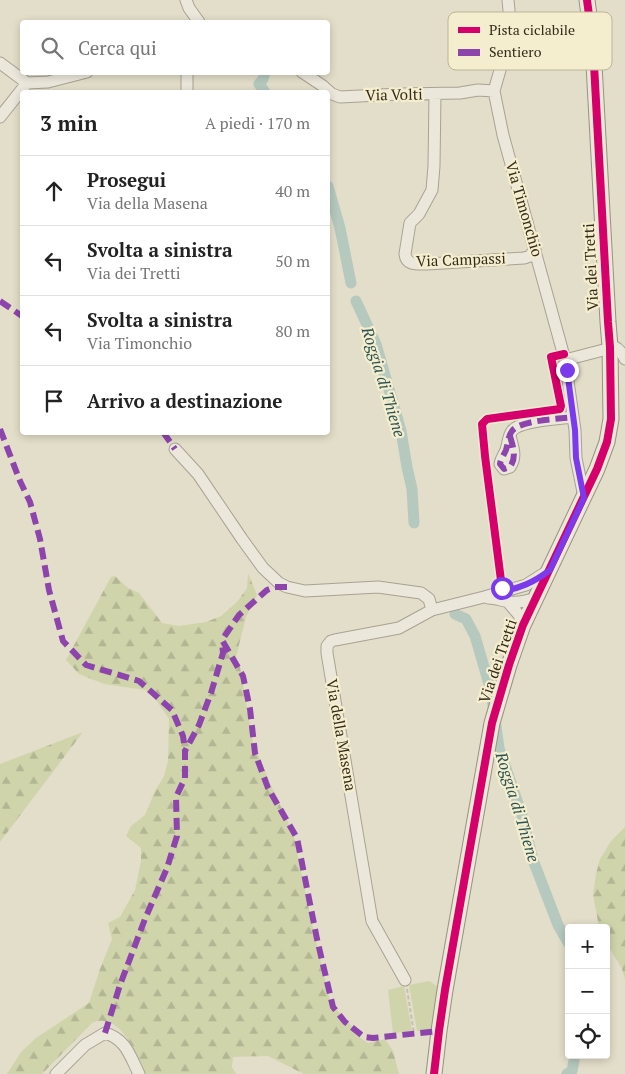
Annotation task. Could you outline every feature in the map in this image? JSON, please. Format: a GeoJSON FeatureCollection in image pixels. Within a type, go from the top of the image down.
{"type":"FeatureCollection","features":[{"type":"Feature","properties":{"kind":"street"},"geometry":{"type":"LineString","coordinates":[[186,0],[198,20]]}},
{"type":"Feature","properties":{"kind":"street"},"geometry":{"type":"LineString","coordinates":[[0,63],[27,83],[48,82],[75,75]]}},
{"type":"Feature","properties":{"kind":"street","name":"Via Timonchio"},"geometry":{"type":"LineString","coordinates":[[500,70],[494,91],[503,134],[565,360],[575,430],[576,458],[584,498]]}},
{"type":"Feature","properties":{"kind":"street","name":"Via dei Tretti"},"geometry":{"type":"LineString","coordinates":[[434,1074],[445,990],[496,706],[523,626],[603,454],[611,419],[610,347],[594,70]]}},
{"type":"Feature","properties":{"kind":"street"},"geometry":{"type":"LineString","coordinates":[[187,75],[187,90]]}},
{"type":"Feature","properties":{"kind":"street","name":"Via Volti"},"geometry":{"type":"LineString","coordinates":[[307,75],[328,90]]}},
{"type":"Feature","properties":{"kind":"street"},"geometry":{"type":"LineString","coordinates":[[21,90],[27,83]]}},
{"type":"Feature","properties":{"kind":"street","name":"Via Volti"},"geometry":{"type":"LineString","coordinates":[[330,92],[336,96],[460,93],[478,90],[494,91]]}},
{"type":"Feature","properties":{"kind":"street"},"geometry":{"type":"LineString","coordinates":[[0,117],[20,92]]}},
{"type":"Feature","properties":{"kind":"street","name":"Via Campassi"},"geometry":{"type":"LineString","coordinates":[[435,94],[432,190],[419,214],[410,223],[405,254],[408,262],[427,264],[524,258],[530,256],[535,249]]}},
{"type":"Feature","properties":{"kind":"street"},"geometry":{"type":"LineString","coordinates":[[565,360],[610,347],[618,348],[625,358]]}},
{"type":"Feature","properties":{"kind":"street"},"geometry":{"type":"LineString","coordinates":[[510,436],[513,430],[525,423],[573,417]]}},
{"type":"Feature","properties":{"kind":"street"},"geometry":{"type":"LineString","coordinates":[[175,448],[198,474],[263,568],[279,583],[286,587],[305,591],[378,587],[421,593],[429,599],[432,610]]}},
{"type":"Feature","properties":{"kind":"street","name":"Via della Masena"},"geometry":{"type":"LineString","coordinates":[[405,980],[372,921],[327,646],[331,641],[399,628],[432,610],[526,585],[550,570]]}},
{"type":"Feature","properties":{"kind":"street","name":"Via della Masena"},"geometry":{"type":"LineString","coordinates":[[500,592],[520,592],[536,598]]}},
{"type":"Feature","properties":{"kind":"street","name":"Via della Masena"},"geometry":{"type":"LineString","coordinates":[[484,597],[498,598],[508,602],[520,602],[536,598]]}},
{"type":"Feature","properties":{"kind":"street"},"geometry":{"type":"LineString","coordinates":[[508,602],[519,615],[523,626]]}},
{"type":"Feature","properties":{"kind":"street"},"geometry":{"type":"LineString","coordinates":[[56,1074],[84,1045],[105,1032],[117,1038],[126,1047],[139,1074]]}},
{"type":"Feature","properties":{"kind":"path"},"geometry":{"type":"LineString","coordinates":[[405,980],[414,1034]]}},
{"type":"Feature","properties":{"kind":"green space"},"geometry":{"type":"Polygon","coordinates":[[[248,573],[257,595],[246,617],[236,657],[240,667],[253,743],[293,833],[330,1001],[350,1024],[356,1035],[368,1043],[385,1039],[393,1051],[399,1074],[304,1074],[268,1056],[233,1057],[232,1067],[236,1074],[146,1074],[126,1037],[111,1023],[102,1021],[92,1023],[42,1074],[7,1074],[21,1052],[36,1038],[89,1003],[112,939],[108,923],[120,917],[135,890],[141,861],[141,848],[126,836],[131,826],[145,815],[155,791],[164,776],[168,761],[169,719],[156,700],[145,690],[104,684],[79,674],[66,660],[111,577],[115,576],[128,588],[139,593],[162,623],[179,626],[206,622],[221,616],[237,602],[247,588],[248,573]]]}},
{"type":"Feature","properties":{"kind":"green space"},"geometry":{"type":"Polygon","coordinates":[[[83,732],[0,842],[0,764],[83,732]]]}},
{"type":"Feature","properties":{"kind":"green space"},"geometry":{"type":"Polygon","coordinates":[[[625,827],[625,979],[622,969],[610,949],[610,924],[598,924],[593,895],[600,859],[611,841],[625,827]]]}},
{"type":"Feature","properties":{"kind":"green space"},"geometry":{"type":"Polygon","coordinates":[[[429,981],[440,988],[433,1030],[417,1031],[409,985],[429,981]]]}},
{"type":"Feature","properties":{"kind":"green space"},"geometry":{"type":"Polygon","coordinates":[[[404,986],[412,1031],[393,1033],[388,990],[404,986]]]}},
{"type":"Feature","properties":{"kind":"waterway","name":"Roggia di Thiene"},"geometry":{"type":"LineString","coordinates":[[264,75],[259,84],[264,90]]}},
{"type":"Feature","properties":{"kind":"waterway","name":"Roggia di Thiene"},"geometry":{"type":"LineString","coordinates":[[330,193],[340,228],[351,283]]}},
{"type":"Feature","properties":{"kind":"waterway","name":"Roggia di Thiene"},"geometry":{"type":"LineString","coordinates":[[356,301],[376,344],[401,431],[412,489],[414,523]]}},
{"type":"Feature","properties":{"kind":"waterway","name":"Roggia di Thiene"},"geometry":{"type":"LineString","coordinates":[[455,614],[466,619],[475,636],[491,691],[499,748],[522,815],[533,860],[558,925],[565,937]]}},
{"type":"Feature","properties":{"kind":"waterway","name":"Roggia di Thiene"},"geometry":{"type":"LineString","coordinates":[[567,1074],[572,1071],[574,1059]]}},
{"type":"Feature","properties":{"kind":"marked path"},"geometry":{"type":"LineString","coordinates":[[0,301],[20,315]]}},
{"type":"Feature","properties":{"kind":"marked path"},"geometry":{"type":"LineString","coordinates":[[510,436],[514,452],[513,459],[510,467],[504,469],[500,462],[511,433],[516,427],[531,422],[573,417]]}},
{"type":"Feature","properties":{"kind":"marked path"},"geometry":{"type":"LineString","coordinates":[[0,429],[30,502],[40,539],[49,590],[63,641],[86,665],[139,681],[172,710],[183,736],[185,751]]}},
{"type":"Feature","properties":{"kind":"marked path"},"geometry":{"type":"LineString","coordinates":[[165,435],[175,449]]}},
{"type":"Feature","properties":{"kind":"marked path"},"geometry":{"type":"LineString","coordinates":[[287,587],[275,587],[267,590],[239,615],[222,640],[243,676],[250,709],[255,753],[268,788],[297,838],[333,1007],[345,1022],[364,1037],[373,1038],[439,1031]]}},
{"type":"Feature","properties":{"kind":"marked path"},"geometry":{"type":"LineString","coordinates":[[105,1033],[120,985],[167,868],[177,836],[176,797],[185,778],[185,751],[199,725],[211,693],[223,653],[222,643]]}},
{"type":"Feature","properties":{"kind":"cycle path"},"geometry":{"type":"LineString","coordinates":[[587,0],[589,12]]}},
{"type":"Feature","properties":{"kind":"cycle path"},"geometry":{"type":"LineString","coordinates":[[434,1074],[445,990],[492,723],[523,625],[597,469],[607,442],[611,419],[610,347],[594,70]]}},
{"type":"Feature","properties":{"kind":"cycle path"},"geometry":{"type":"LineString","coordinates":[[500,592],[502,588],[482,424],[487,419],[560,409],[551,357],[564,354]]}},
{"type":"Feature","properties":{"kind":"route"},"geometry":{"type":"LineString","coordinates":[[502,588],[500,592],[526,585],[550,570],[584,498],[576,458],[575,430],[567,370]]}}]}
